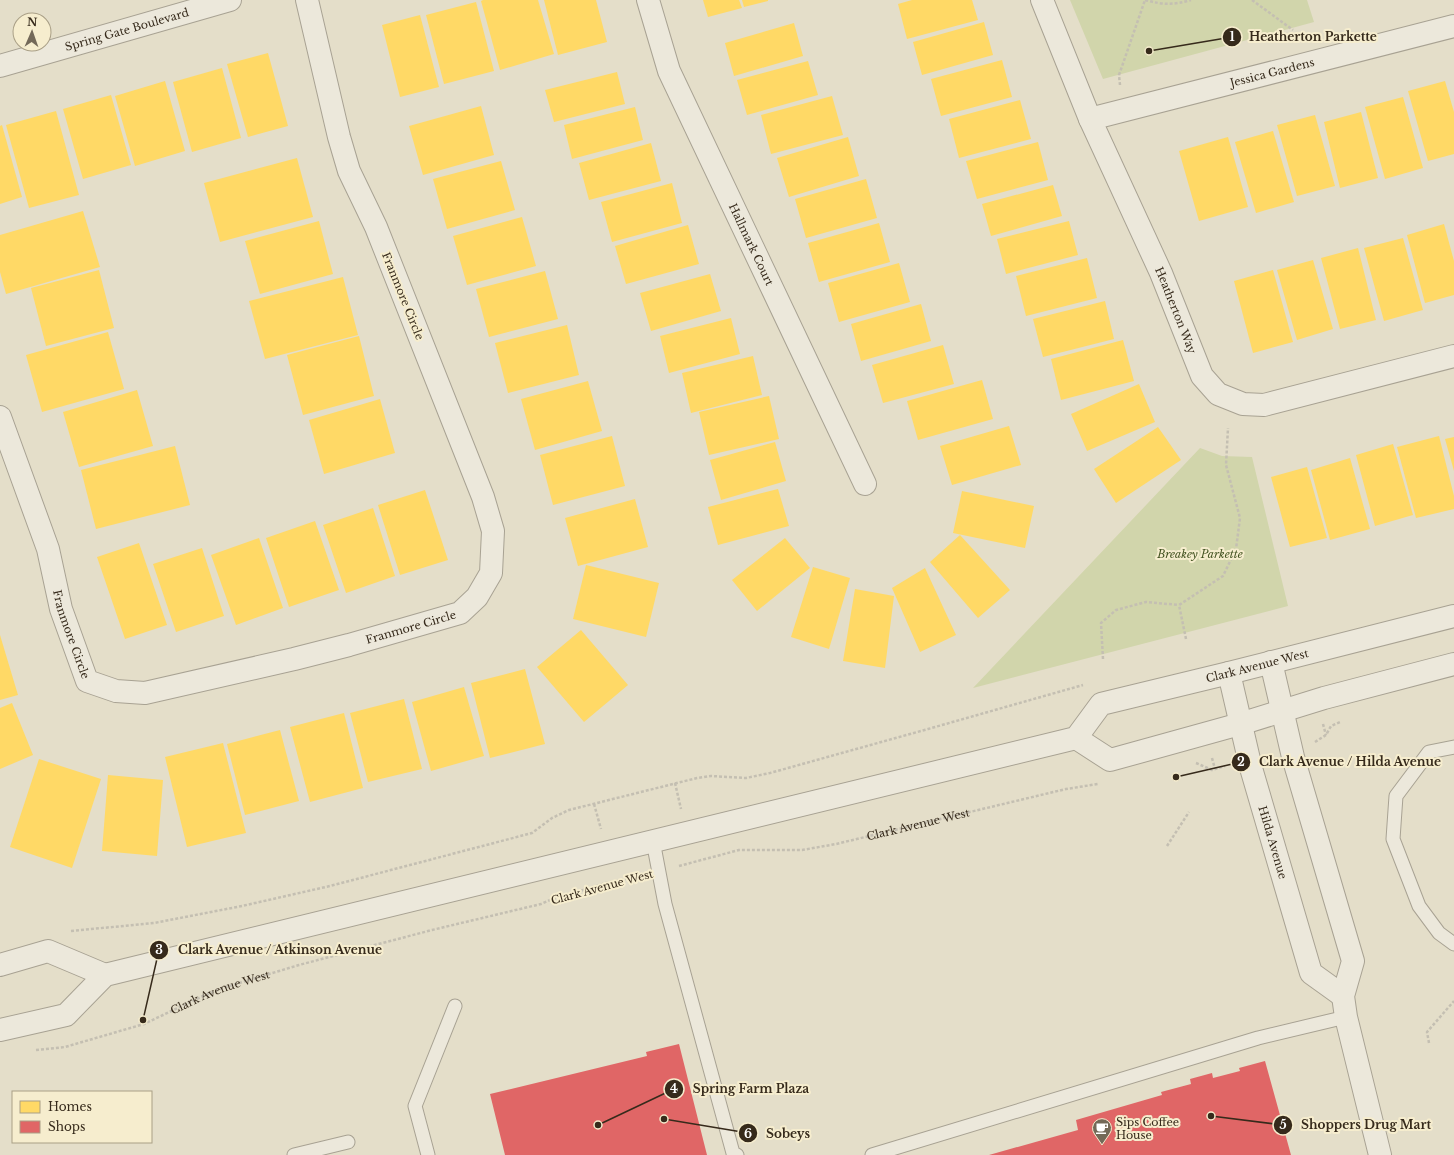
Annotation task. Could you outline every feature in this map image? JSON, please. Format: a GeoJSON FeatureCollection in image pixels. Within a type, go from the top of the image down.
{"type":"FeatureCollection","features":[{"type":"Feature","properties":{"kind":"street","name":"Spring Gate Boulevard"},"geometry":{"type":"LineString","coordinates":[[0,66],[230,0]]}},
{"type":"Feature","properties":{"kind":"street","name":"Franmore Circle"},"geometry":{"type":"LineString","coordinates":[[0,417],[48,549],[62,609],[87,681],[116,691],[145,693],[314,654],[460,614],[477,597],[491,573],[493,531],[483,497],[376,227],[349,171],[339,137],[307,0]]}},
{"type":"Feature","properties":{"kind":"street","name":"Hallmark Court"},"geometry":{"type":"LineString","coordinates":[[648,0],[669,71],[865,484]]}},
{"type":"Feature","properties":{"kind":"street","name":"Heatherton Way"},"geometry":{"type":"LineString","coordinates":[[1042,0],[1090,119],[1161,274],[1202,376],[1218,394],[1242,404],[1264,405],[1454,356]]}},
{"type":"Feature","properties":{"kind":"street","name":"Jessica Gardens"},"geometry":{"type":"LineString","coordinates":[[1090,119],[1454,26]]}},
{"type":"Feature","properties":{"kind":"street","name":"Clark Avenue West"},"geometry":{"type":"LineString","coordinates":[[1076,738],[1101,704],[1454,616]]}},
{"type":"Feature","properties":{"kind":"street"},"geometry":{"type":"LineString","coordinates":[[1271,662],[1293,757],[1353,961],[1343,996],[1346,1017],[1380,1155]]}},
{"type":"Feature","properties":{"kind":"street"},"geometry":{"type":"LineString","coordinates":[[0,1030],[66,1015],[105,975],[1076,738],[1110,760],[1240,724],[1324,698],[1454,664]]}},
{"type":"Feature","properties":{"kind":"street","name":"Hilda Avenue"},"geometry":{"type":"LineString","coordinates":[[1229,673],[1251,768],[1311,973],[1343,996]]}},
{"type":"Feature","properties":{"kind":"street"},"geometry":{"type":"LineString","coordinates":[[0,965],[48,951],[105,975]]}},
{"type":"Feature","properties":{"kind":"lane"},"geometry":{"type":"LineString","coordinates":[[1454,747],[1429,752],[1396,796],[1393,839],[1419,906],[1439,934],[1454,944]]}},
{"type":"Feature","properties":{"kind":"lane"},"geometry":{"type":"LineString","coordinates":[[653,841],[665,904],[733,1153],[737,1155]]}},
{"type":"Feature","properties":{"kind":"lane"},"geometry":{"type":"LineString","coordinates":[[428,1155],[415,1106],[455,1006]]}},
{"type":"Feature","properties":{"kind":"lane"},"geometry":{"type":"LineString","coordinates":[[872,1155],[1258,1038],[1346,1017]]}},
{"type":"Feature","properties":{"kind":"lane"},"geometry":{"type":"LineString","coordinates":[[294,1155],[348,1142]]}},
{"type":"Feature","properties":{"kind":"path"},"geometry":{"type":"LineString","coordinates":[[1120,87],[1119,75],[1145,0],[1160,4],[1179,4],[1191,0]]}},
{"type":"Feature","properties":{"kind":"path"},"geometry":{"type":"LineString","coordinates":[[1252,0],[1293,30]]}},
{"type":"Feature","properties":{"kind":"path"},"geometry":{"type":"LineString","coordinates":[[1103,659],[1101,623],[1116,610],[1146,602],[1179,605],[1223,576],[1236,549],[1240,518],[1226,465],[1228,428]]}},
{"type":"Feature","properties":{"kind":"path"},"geometry":{"type":"LineString","coordinates":[[1179,605],[1186,639]]}},
{"type":"Feature","properties":{"kind":"path"},"geometry":{"type":"LineString","coordinates":[[70,931],[154,923],[242,906],[330,886],[532,833],[552,818],[574,809],[711,776],[746,778],[770,773],[1086,684]]}},
{"type":"Feature","properties":{"kind":"path"},"geometry":{"type":"LineString","coordinates":[[1189,761],[1203,765],[1212,770]]}},
{"type":"Feature","properties":{"kind":"path","name":"Clark Avenue West"},"geometry":{"type":"LineString","coordinates":[[29,1051],[65,1047],[144,1024],[203,996],[226,987],[299,965],[432,930],[541,904],[606,883],[739,850],[802,850],[829,845],[1066,789],[1105,782]]}},
{"type":"Feature","properties":{"kind":"path"},"geometry":{"type":"LineString","coordinates":[[1167,846],[1189,812]]}},
{"type":"Feature","properties":{"kind":"path"},"geometry":{"type":"LineString","coordinates":[[1429,1042],[1427,1032],[1454,1001]]}},
{"type":"Feature","properties":{"kind":"green space"},"geometry":{"type":"Polygon","coordinates":[[[1070,0],[1307,0],[1314,22],[1103,79],[1070,0]]]}},
{"type":"Feature","properties":{"kind":"green space","name":"Breakey Parkette"},"geometry":{"type":"Polygon","coordinates":[[[1200,448],[1222,456],[1252,457],[1288,606],[973,688],[1200,448]]]}},
{"type":"Feature","properties":{"kind":"building: Homes"},"geometry":{"type":"Polygon","coordinates":[[[538,0],[554,54],[500,70],[481,1],[538,0]]]}},
{"type":"Feature","properties":{"kind":"building: Homes"},"geometry":{"type":"Polygon","coordinates":[[[544,0],[596,0],[607,42],[558,55],[544,0]]]}},
{"type":"Feature","properties":{"kind":"building: Homes"},"geometry":{"type":"Polygon","coordinates":[[[703,0],[739,0],[742,8],[708,17],[703,0]]]}},
{"type":"Feature","properties":{"kind":"building: Homes"},"geometry":{"type":"Polygon","coordinates":[[[742,0],[768,0],[768,1],[744,7],[742,0]]]}},
{"type":"Feature","properties":{"kind":"building: Homes"},"geometry":{"type":"Polygon","coordinates":[[[912,0],[972,0],[978,20],[907,39],[898,4],[912,0]]]}},
{"type":"Feature","properties":{"kind":"building: Homes"},"geometry":{"type":"Polygon","coordinates":[[[476,2],[494,71],[444,84],[426,15],[476,2]]]}},
{"type":"Feature","properties":{"kind":"building: Homes"},"geometry":{"type":"Polygon","coordinates":[[[420,15],[439,87],[400,97],[382,25],[420,15]]]}},
{"type":"Feature","properties":{"kind":"building: Homes"},"geometry":{"type":"Polygon","coordinates":[[[984,22],[993,55],[922,75],[913,42],[984,22]]]}},
{"type":"Feature","properties":{"kind":"building: Homes"},"geometry":{"type":"Polygon","coordinates":[[[794,23],[803,56],[734,76],[725,43],[794,23]]]}},
{"type":"Feature","properties":{"kind":"building: Homes"},"geometry":{"type":"Polygon","coordinates":[[[268,53],[288,126],[248,137],[227,64],[268,53]]]}},
{"type":"Feature","properties":{"kind":"building: Homes"},"geometry":{"type":"Polygon","coordinates":[[[1002,60],[1012,97],[941,116],[931,79],[1002,60]]]}},
{"type":"Feature","properties":{"kind":"building: Homes"},"geometry":{"type":"Polygon","coordinates":[[[808,61],[818,95],[747,115],[737,80],[808,61]]]}},
{"type":"Feature","properties":{"kind":"building: Homes"},"geometry":{"type":"Polygon","coordinates":[[[222,68],[241,138],[192,152],[173,82],[222,68]]]}},
{"type":"Feature","properties":{"kind":"building: Homes"},"geometry":{"type":"Polygon","coordinates":[[[617,72],[625,104],[554,122],[545,90],[617,72]]]}},
{"type":"Feature","properties":{"kind":"building: Homes"},"geometry":{"type":"Polygon","coordinates":[[[165,81],[185,151],[135,166],[115,96],[165,81]]]}},
{"type":"Feature","properties":{"kind":"building: Homes"},"geometry":{"type":"Polygon","coordinates":[[[1445,81],[1454,112],[1454,154],[1428,161],[1408,91],[1445,81]]]}},
{"type":"Feature","properties":{"kind":"building: Homes"},"geometry":{"type":"Polygon","coordinates":[[[111,95],[131,165],[83,179],[63,109],[111,95]]]}},
{"type":"Feature","properties":{"kind":"building: Homes"},"geometry":{"type":"Polygon","coordinates":[[[832,96],[843,135],[771,154],[761,115],[832,96]]]}},
{"type":"Feature","properties":{"kind":"building: Homes"},"geometry":{"type":"Polygon","coordinates":[[[1403,97],[1423,168],[1385,179],[1365,107],[1403,97]]]}},
{"type":"Feature","properties":{"kind":"building: Homes"},"geometry":{"type":"Polygon","coordinates":[[[1020,100],[1031,139],[959,158],[949,119],[1020,100]]]}},
{"type":"Feature","properties":{"kind":"building: Homes"},"geometry":{"type":"Polygon","coordinates":[[[481,106],[494,155],[423,175],[409,126],[481,106]]]}},
{"type":"Feature","properties":{"kind":"building: Homes"},"geometry":{"type":"Polygon","coordinates":[[[635,107],[643,140],[572,159],[564,125],[635,107]]]}},
{"type":"Feature","properties":{"kind":"building: Homes"},"geometry":{"type":"Polygon","coordinates":[[[56,111],[79,195],[29,208],[6,125],[56,111]]]}},
{"type":"Feature","properties":{"kind":"building: Homes"},"geometry":{"type":"Polygon","coordinates":[[[1361,112],[1378,178],[1340,188],[1324,122],[1361,112]]]}},
{"type":"Feature","properties":{"kind":"building: Homes"},"geometry":{"type":"Polygon","coordinates":[[[1315,115],[1335,186],[1297,196],[1277,125],[1315,115]]]}},
{"type":"Feature","properties":{"kind":"building: Homes"},"geometry":{"type":"Polygon","coordinates":[[[2,125],[22,197],[0,204],[0,126],[2,125]]]}},
{"type":"Feature","properties":{"kind":"building: Homes"},"geometry":{"type":"Polygon","coordinates":[[[1273,131],[1294,202],[1256,213],[1235,142],[1273,131]]]}},
{"type":"Feature","properties":{"kind":"building: Homes"},"geometry":{"type":"Polygon","coordinates":[[[848,137],[859,176],[789,197],[777,158],[848,137]]]}},
{"type":"Feature","properties":{"kind":"building: Homes"},"geometry":{"type":"Polygon","coordinates":[[[1228,137],[1248,207],[1199,221],[1179,151],[1228,137]]]}},
{"type":"Feature","properties":{"kind":"building: Homes"},"geometry":{"type":"Polygon","coordinates":[[[1038,142],[1048,180],[977,199],[966,161],[1038,142]]]}},
{"type":"Feature","properties":{"kind":"building: Homes"},"geometry":{"type":"Polygon","coordinates":[[[651,143],[661,181],[589,200],[579,163],[651,143]]]}},
{"type":"Feature","properties":{"kind":"building: Homes"},"geometry":{"type":"Polygon","coordinates":[[[297,158],[313,217],[220,242],[204,183],[297,158]]]}},
{"type":"Feature","properties":{"kind":"building: Homes"},"geometry":{"type":"Polygon","coordinates":[[[501,161],[515,210],[447,229],[433,179],[501,161]]]}},
{"type":"Feature","properties":{"kind":"building: Homes"},"geometry":{"type":"Polygon","coordinates":[[[866,179],[877,218],[806,238],[795,199],[866,179]]]}},
{"type":"Feature","properties":{"kind":"building: Homes"},"geometry":{"type":"Polygon","coordinates":[[[672,183],[682,223],[612,242],[601,202],[672,183]]]}},
{"type":"Feature","properties":{"kind":"building: Homes"},"geometry":{"type":"Polygon","coordinates":[[[1053,185],[1062,216],[991,236],[982,204],[1053,185]]]}},
{"type":"Feature","properties":{"kind":"building: Homes"},"geometry":{"type":"Polygon","coordinates":[[[83,211],[100,267],[6,294],[0,272],[0,235],[83,211]]]}},
{"type":"Feature","properties":{"kind":"building: Homes"},"geometry":{"type":"Polygon","coordinates":[[[522,217],[536,266],[467,285],[453,236],[522,217]]]}},
{"type":"Feature","properties":{"kind":"building: Homes"},"geometry":{"type":"Polygon","coordinates":[[[319,221],[333,274],[260,294],[245,241],[319,221]]]}},
{"type":"Feature","properties":{"kind":"building: Homes"},"geometry":{"type":"Polygon","coordinates":[[[1069,221],[1078,255],[1006,274],[997,239],[1069,221]]]}},
{"type":"Feature","properties":{"kind":"building: Homes"},"geometry":{"type":"Polygon","coordinates":[[[879,223],[890,262],[819,282],[808,243],[879,223]]]}},
{"type":"Feature","properties":{"kind":"building: Homes"},"geometry":{"type":"Polygon","coordinates":[[[1444,224],[1454,261],[1454,295],[1425,303],[1407,235],[1444,224]]]}},
{"type":"Feature","properties":{"kind":"building: Homes"},"geometry":{"type":"Polygon","coordinates":[[[688,225],[699,264],[626,284],[615,246],[688,225]]]}},
{"type":"Feature","properties":{"kind":"building: Homes"},"geometry":{"type":"Polygon","coordinates":[[[1403,238],[1423,310],[1384,321],[1364,248],[1403,238]]]}},
{"type":"Feature","properties":{"kind":"building: Homes"},"geometry":{"type":"Polygon","coordinates":[[[1358,248],[1376,320],[1340,329],[1321,258],[1358,248]]]}},
{"type":"Feature","properties":{"kind":"building: Homes"},"geometry":{"type":"Polygon","coordinates":[[[1087,258],[1097,298],[1026,316],[1016,276],[1087,258]]]}},
{"type":"Feature","properties":{"kind":"building: Homes"},"geometry":{"type":"Polygon","coordinates":[[[1313,260],[1333,329],[1297,340],[1277,270],[1313,260]]]}},
{"type":"Feature","properties":{"kind":"building: Homes"},"geometry":{"type":"Polygon","coordinates":[[[899,263],[910,302],[839,322],[828,283],[899,263]]]}},
{"type":"Feature","properties":{"kind":"building: Homes"},"geometry":{"type":"Polygon","coordinates":[[[99,270],[114,328],[46,346],[31,288],[99,270]]]}},
{"type":"Feature","properties":{"kind":"building: Homes"},"geometry":{"type":"Polygon","coordinates":[[[1273,270],[1293,342],[1253,353],[1234,281],[1273,270]]]}},
{"type":"Feature","properties":{"kind":"building: Homes"},"geometry":{"type":"Polygon","coordinates":[[[545,271],[558,319],[489,337],[476,289],[545,271]]]}},
{"type":"Feature","properties":{"kind":"building: Homes"},"geometry":{"type":"Polygon","coordinates":[[[710,274],[721,311],[651,331],[640,293],[710,274]]]}},
{"type":"Feature","properties":{"kind":"building: Homes"},"geometry":{"type":"Polygon","coordinates":[[[343,277],[358,335],[265,359],[249,301],[343,277]]]}},
{"type":"Feature","properties":{"kind":"building: Homes"},"geometry":{"type":"Polygon","coordinates":[[[1105,301],[1114,339],[1043,357],[1033,319],[1105,301]]]}},
{"type":"Feature","properties":{"kind":"building: Homes"},"geometry":{"type":"Polygon","coordinates":[[[921,304],[931,341],[861,361],[851,324],[921,304]]]}},
{"type":"Feature","properties":{"kind":"building: Homes"},"geometry":{"type":"Polygon","coordinates":[[[731,318],[740,354],[669,373],[660,336],[731,318]]]}},
{"type":"Feature","properties":{"kind":"building: Homes"},"geometry":{"type":"Polygon","coordinates":[[[567,325],[579,375],[508,393],[495,343],[567,325]]]}},
{"type":"Feature","properties":{"kind":"building: Homes"},"geometry":{"type":"Polygon","coordinates":[[[108,332],[124,389],[42,412],[26,355],[108,332]]]}},
{"type":"Feature","properties":{"kind":"building: Homes"},"geometry":{"type":"Polygon","coordinates":[[[359,336],[374,396],[303,415],[287,355],[359,336]]]}},
{"type":"Feature","properties":{"kind":"building: Homes"},"geometry":{"type":"Polygon","coordinates":[[[1123,340],[1134,381],[1061,400],[1051,359],[1123,340]]]}},
{"type":"Feature","properties":{"kind":"building: Homes"},"geometry":{"type":"Polygon","coordinates":[[[943,345],[954,384],[883,403],[872,365],[943,345]]]}},
{"type":"Feature","properties":{"kind":"building: Homes"},"geometry":{"type":"Polygon","coordinates":[[[753,356],[762,395],[691,413],[682,373],[753,356]]]}},
{"type":"Feature","properties":{"kind":"building: Homes"},"geometry":{"type":"Polygon","coordinates":[[[982,380],[993,419],[918,440],[907,401],[982,380]]]}},
{"type":"Feature","properties":{"kind":"building: Homes"},"geometry":{"type":"Polygon","coordinates":[[[588,381],[602,431],[535,450],[521,399],[588,381]]]}},
{"type":"Feature","properties":{"kind":"building: Homes"},"geometry":{"type":"Polygon","coordinates":[[[1139,384],[1155,422],[1087,451],[1071,414],[1139,384]]]}},
{"type":"Feature","properties":{"kind":"building: Homes"},"geometry":{"type":"Polygon","coordinates":[[[137,390],[153,446],[79,467],[63,412],[137,390]]]}},
{"type":"Feature","properties":{"kind":"building: Homes"},"geometry":{"type":"Polygon","coordinates":[[[769,396],[779,439],[709,455],[699,412],[769,396]]]}},
{"type":"Feature","properties":{"kind":"building: Homes"},"geometry":{"type":"Polygon","coordinates":[[[380,399],[395,453],[324,474],[309,420],[380,399]]]}},
{"type":"Feature","properties":{"kind":"building: Homes"},"geometry":{"type":"Polygon","coordinates":[[[1009,426],[1021,465],[952,485],[940,446],[1009,426]]]}},
{"type":"Feature","properties":{"kind":"building: Homes"},"geometry":{"type":"Polygon","coordinates":[[[1158,427],[1181,460],[1116,503],[1094,469],[1158,427]]]}},
{"type":"Feature","properties":{"kind":"building: Homes"},"geometry":{"type":"Polygon","coordinates":[[[612,436],[625,486],[553,505],[540,455],[612,436]]]}},
{"type":"Feature","properties":{"kind":"building: Homes"},"geometry":{"type":"Polygon","coordinates":[[[1439,436],[1454,496],[1454,509],[1416,518],[1397,447],[1439,436]]]}},
{"type":"Feature","properties":{"kind":"building: Homes"},"geometry":{"type":"Polygon","coordinates":[[[1454,437],[1454,471],[1445,439],[1454,437]]]}},
{"type":"Feature","properties":{"kind":"building: Homes"},"geometry":{"type":"Polygon","coordinates":[[[775,442],[786,481],[721,500],[710,460],[775,442]]]}},
{"type":"Feature","properties":{"kind":"building: Homes"},"geometry":{"type":"Polygon","coordinates":[[[1393,444],[1413,515],[1375,526],[1356,455],[1393,444]]]}},
{"type":"Feature","properties":{"kind":"building: Homes"},"geometry":{"type":"Polygon","coordinates":[[[175,446],[190,505],[96,529],[81,470],[175,446]]]}},
{"type":"Feature","properties":{"kind":"building: Homes"},"geometry":{"type":"Polygon","coordinates":[[[1350,458],[1370,529],[1330,540],[1311,470],[1350,458]]]}},
{"type":"Feature","properties":{"kind":"building: Homes"},"geometry":{"type":"Polygon","coordinates":[[[1307,467],[1327,538],[1290,547],[1271,477],[1307,467]]]}},
{"type":"Feature","properties":{"kind":"building: Homes"},"geometry":{"type":"Polygon","coordinates":[[[778,489],[789,526],[718,545],[708,507],[778,489]]]}},
{"type":"Feature","properties":{"kind":"building: Homes"},"geometry":{"type":"Polygon","coordinates":[[[425,490],[448,560],[400,575],[378,505],[425,490]]]}},
{"type":"Feature","properties":{"kind":"building: Homes"},"geometry":{"type":"Polygon","coordinates":[[[962,491],[1034,506],[1025,548],[953,533],[962,491]]]}},
{"type":"Feature","properties":{"kind":"building: Homes"},"geometry":{"type":"Polygon","coordinates":[[[635,499],[648,547],[578,566],[565,518],[635,499]]]}},
{"type":"Feature","properties":{"kind":"building: Homes"},"geometry":{"type":"Polygon","coordinates":[[[373,508],[395,576],[346,593],[323,525],[373,508]]]}},
{"type":"Feature","properties":{"kind":"building: Homes"},"geometry":{"type":"Polygon","coordinates":[[[315,521],[339,590],[289,607],[266,538],[315,521]]]}},
{"type":"Feature","properties":{"kind":"building: Homes"},"geometry":{"type":"Polygon","coordinates":[[[960,535],[1010,590],[978,618],[930,562],[960,535]]]}},
{"type":"Feature","properties":{"kind":"building: Homes"},"geometry":{"type":"Polygon","coordinates":[[[259,538],[283,608],[236,625],[211,555],[259,538]]]}},
{"type":"Feature","properties":{"kind":"building: Homes"},"geometry":{"type":"Polygon","coordinates":[[[785,538],[810,568],[757,611],[732,580],[785,538]]]}},
{"type":"Feature","properties":{"kind":"building: Homes"},"geometry":{"type":"Polygon","coordinates":[[[139,543],[167,625],[125,639],[97,557],[139,543]]]}},
{"type":"Feature","properties":{"kind":"building: Homes"},"geometry":{"type":"Polygon","coordinates":[[[202,548],[224,616],[176,632],[153,564],[202,548]]]}},
{"type":"Feature","properties":{"kind":"building: Homes"},"geometry":{"type":"Polygon","coordinates":[[[586,565],[659,583],[646,637],[573,619],[586,565]]]}},
{"type":"Feature","properties":{"kind":"building: Homes"},"geometry":{"type":"Polygon","coordinates":[[[813,567],[850,578],[829,649],[791,637],[813,567]]]}},
{"type":"Feature","properties":{"kind":"building: Homes"},"geometry":{"type":"Polygon","coordinates":[[[925,568],[956,635],[920,652],[892,588],[925,568]]]}},
{"type":"Feature","properties":{"kind":"building: Homes"},"geometry":{"type":"Polygon","coordinates":[[[855,589],[894,596],[885,668],[843,661],[855,589]]]}},
{"type":"Feature","properties":{"kind":"building: Homes"},"geometry":{"type":"Polygon","coordinates":[[[581,630],[628,685],[584,722],[537,667],[581,630]]]}},
{"type":"Feature","properties":{"kind":"building: Homes"},"geometry":{"type":"Polygon","coordinates":[[[0,635],[18,695],[0,700],[0,635]]]}},
{"type":"Feature","properties":{"kind":"building: Homes"},"geometry":{"type":"Polygon","coordinates":[[[525,669],[545,744],[490,758],[471,683],[525,669]]]}},
{"type":"Feature","properties":{"kind":"building: Homes"},"geometry":{"type":"Polygon","coordinates":[[[464,687],[484,756],[431,771],[412,702],[464,687]]]}},
{"type":"Feature","properties":{"kind":"building: Homes"},"geometry":{"type":"Polygon","coordinates":[[[404,699],[422,769],[368,782],[350,713],[404,699]]]}},
{"type":"Feature","properties":{"kind":"building: Homes"},"geometry":{"type":"Polygon","coordinates":[[[12,703],[33,755],[0,769],[0,708],[12,703]]]}},
{"type":"Feature","properties":{"kind":"building: Homes"},"geometry":{"type":"Polygon","coordinates":[[[344,713],[363,788],[310,802],[290,727],[344,713]]]}},
{"type":"Feature","properties":{"kind":"building: Homes"},"geometry":{"type":"Polygon","coordinates":[[[280,730],[299,801],[245,815],[227,744],[280,730]]]}},
{"type":"Feature","properties":{"kind":"building: Homes"},"geometry":{"type":"Polygon","coordinates":[[[223,743],[246,833],[187,847],[165,757],[223,743]]]}},
{"type":"Feature","properties":{"kind":"building: Homes"},"geometry":{"type":"Polygon","coordinates":[[[39,759],[101,779],[72,868],[10,847],[39,759]]]}},
{"type":"Feature","properties":{"kind":"building: Homes"},"geometry":{"type":"Polygon","coordinates":[[[108,775],[163,780],[157,856],[102,851],[108,775]]]}},
{"type":"Feature","properties":{"kind":"building: Shops"},"geometry":{"type":"Polygon","coordinates":[[[679,1044],[707,1155],[505,1155],[490,1094],[647,1056],[646,1052],[679,1044]]]}},
{"type":"Feature","properties":{"kind":"building: Shops"},"geometry":{"type":"Polygon","coordinates":[[[1265,1061],[1291,1155],[989,1155],[1078,1130],[1076,1120],[1162,1095],[1161,1092],[1191,1084],[1190,1079],[1212,1073],[1213,1078],[1240,1071],[1239,1068],[1265,1061]]]}},
{"type":"Feature","properties":{"kind":"place","name":"Heatherton Parkette"},"geometry":{"type":"Point","coordinates":[1149,51]}},
{"type":"Feature","properties":{"kind":"place","name":"Clark Avenue / Hilda Avenue"},"geometry":{"type":"Point","coordinates":[1176,777]}},
{"type":"Feature","properties":{"kind":"place","name":"Clark Avenue / Atkinson Avenue"},"geometry":{"type":"Point","coordinates":[143,1020]}},
{"type":"Feature","properties":{"kind":"place","name":"Shoppers Drug Mart"},"geometry":{"type":"Point","coordinates":[1211,1116]}},
{"type":"Feature","properties":{"kind":"place","name":"Sobeys"},"geometry":{"type":"Point","coordinates":[664,1119]}},
{"type":"Feature","properties":{"kind":"place","name":"Spring Farm Plaza"},"geometry":{"type":"Point","coordinates":[598,1125]}},
{"type":"Feature","properties":{"kind":"place","name":"Sips Coffee House"},"geometry":{"type":"Point","coordinates":[1102,1145]}}]}
